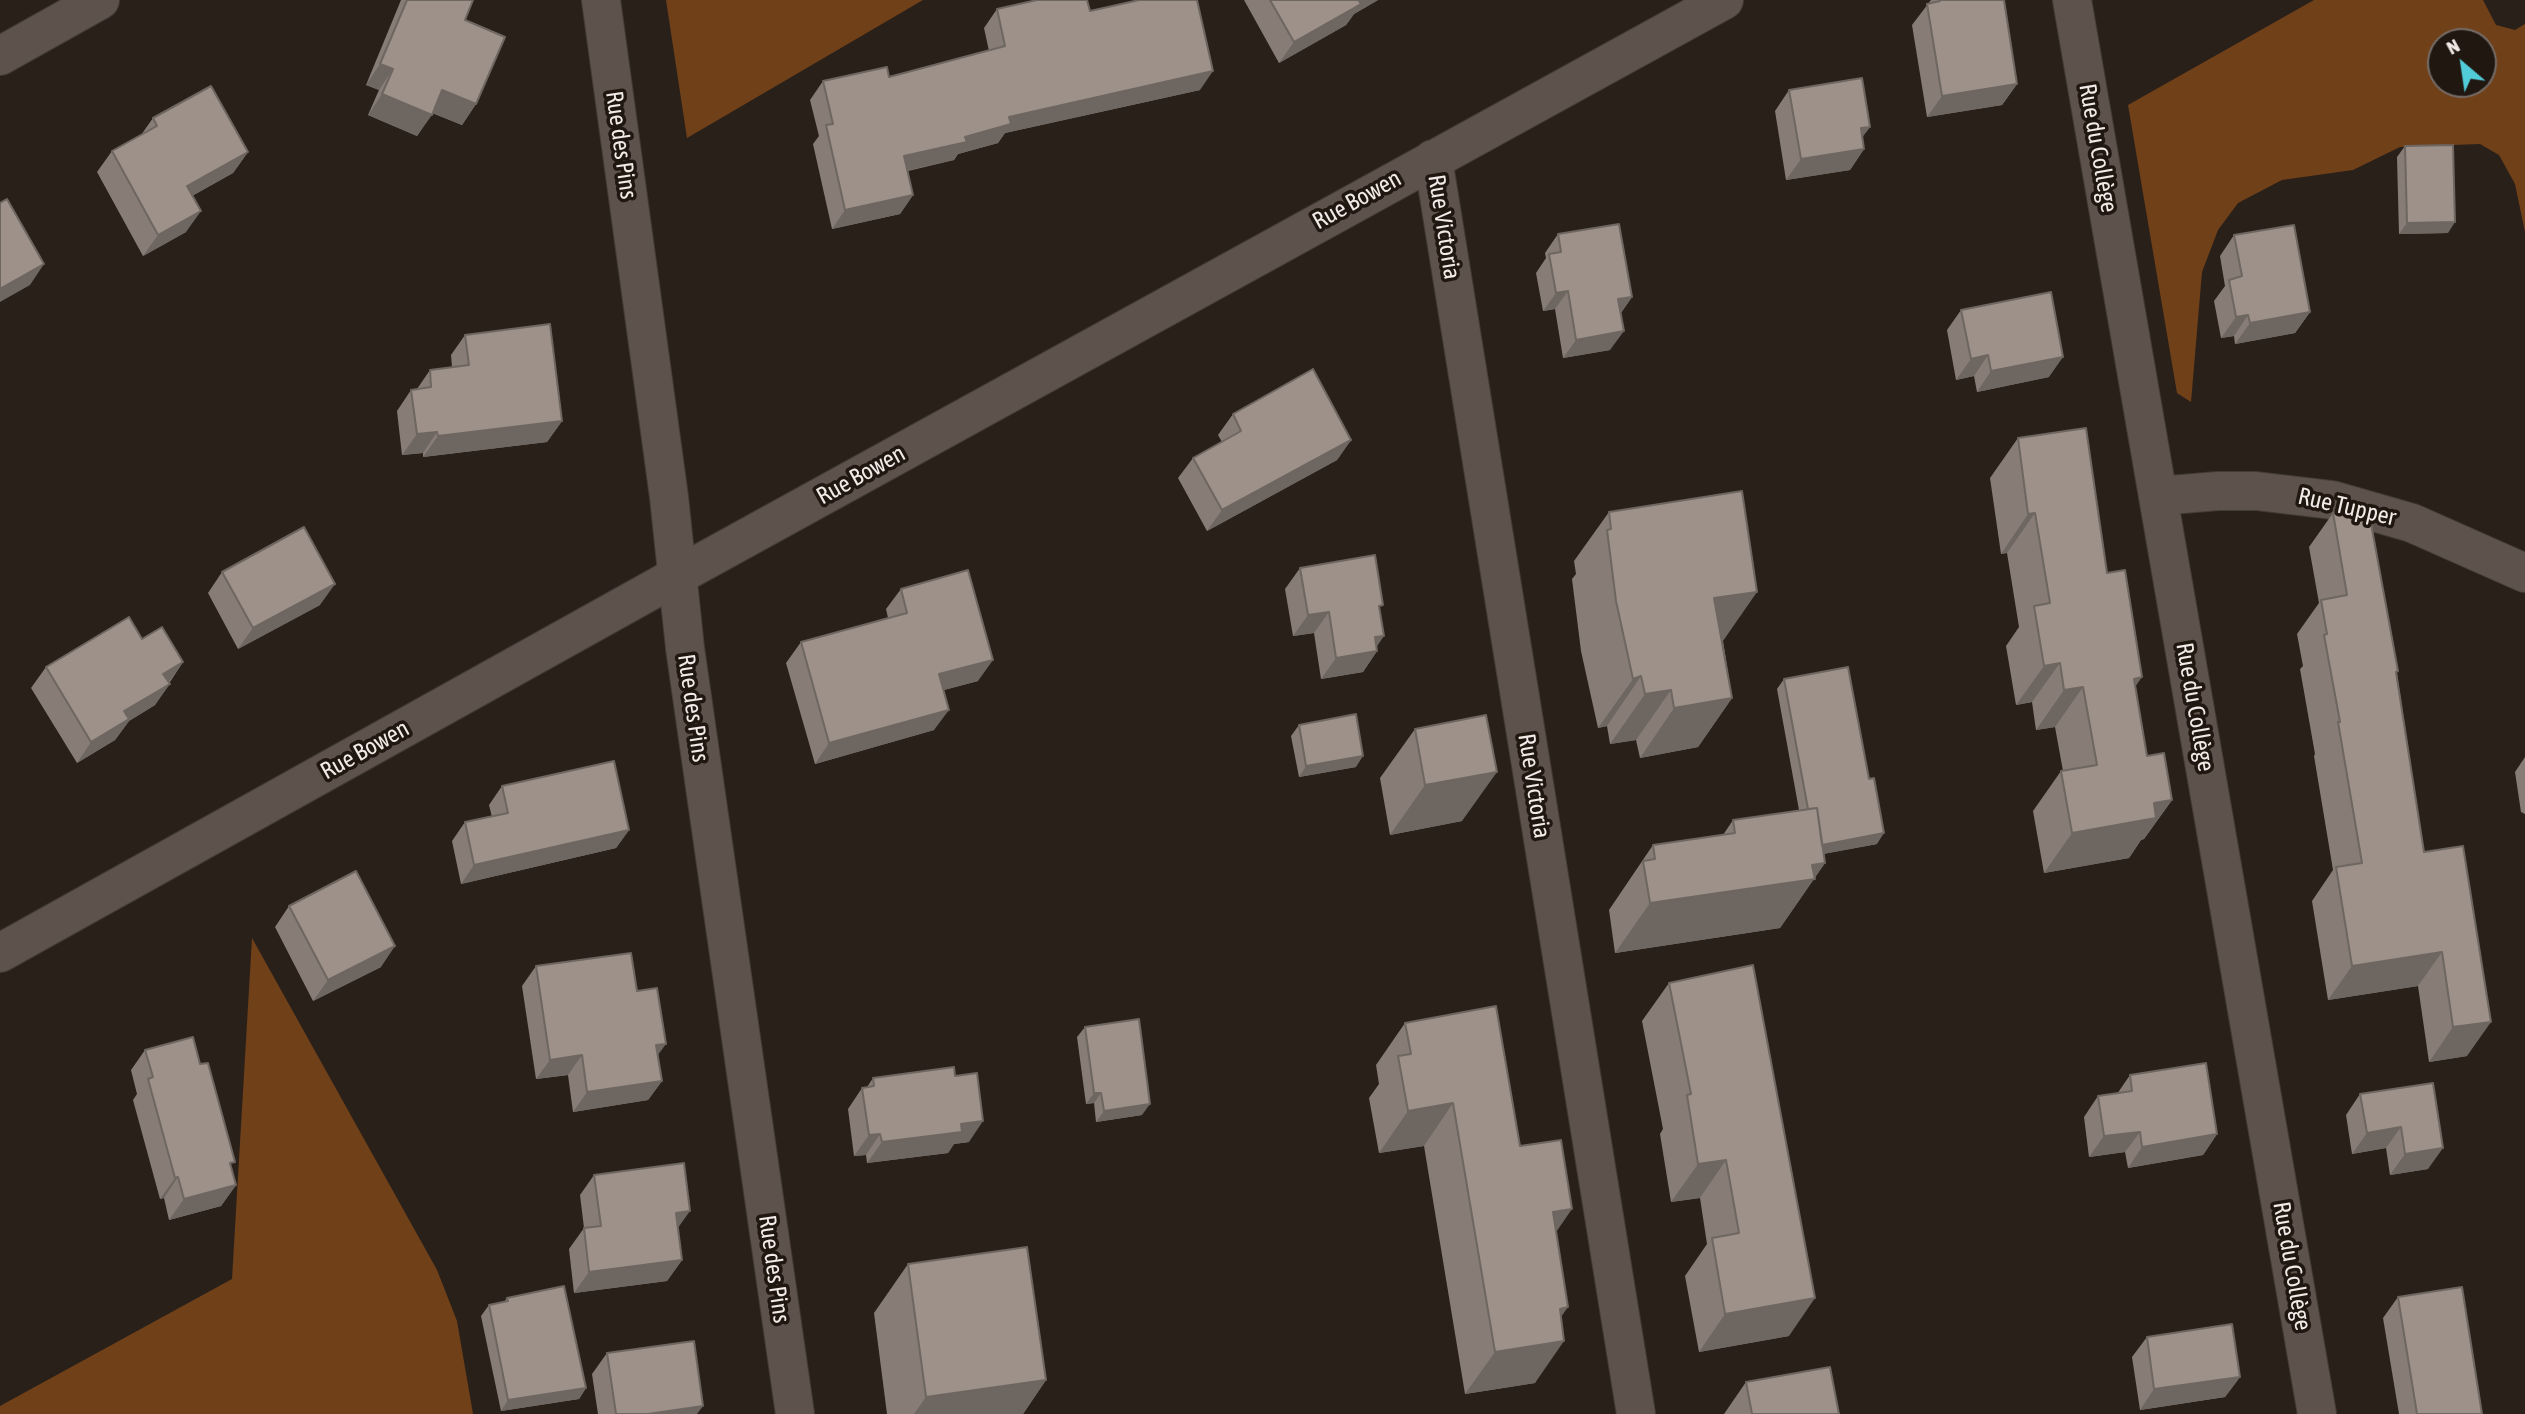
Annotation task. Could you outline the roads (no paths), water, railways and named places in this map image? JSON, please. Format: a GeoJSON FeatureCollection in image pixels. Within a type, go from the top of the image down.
{"type":"FeatureCollection","features":[{"type":"Feature","properties":{"kind":"street"},"geometry":{"type":"LineString","coordinates":[[0,56],[100,0]]}},
{"type":"Feature","properties":{"kind":"street","name":"Rue des Pins"},"geometry":{"type":"LineString","coordinates":[[601,0],[669,497],[685,648],[795,1414]]}},
{"type":"Feature","properties":{"kind":"street","name":"Rue Bowen"},"geometry":{"type":"LineString","coordinates":[[0,953],[677,576],[1724,0]]}},
{"type":"Feature","properties":{"kind":"street","name":"Rue du Collège"},"geometry":{"type":"LineString","coordinates":[[2073,0],[2317,1414]]}},
{"type":"Feature","properties":{"kind":"street","name":"Rue Victoria"},"geometry":{"type":"LineString","coordinates":[[1433,159],[1636,1414]]}},
{"type":"Feature","properties":{"kind":"street","name":"Rue Tupper"},"geometry":{"type":"LineString","coordinates":[[2158,496],[2256,491],[2333,500],[2412,523],[2525,573]]}}]}
